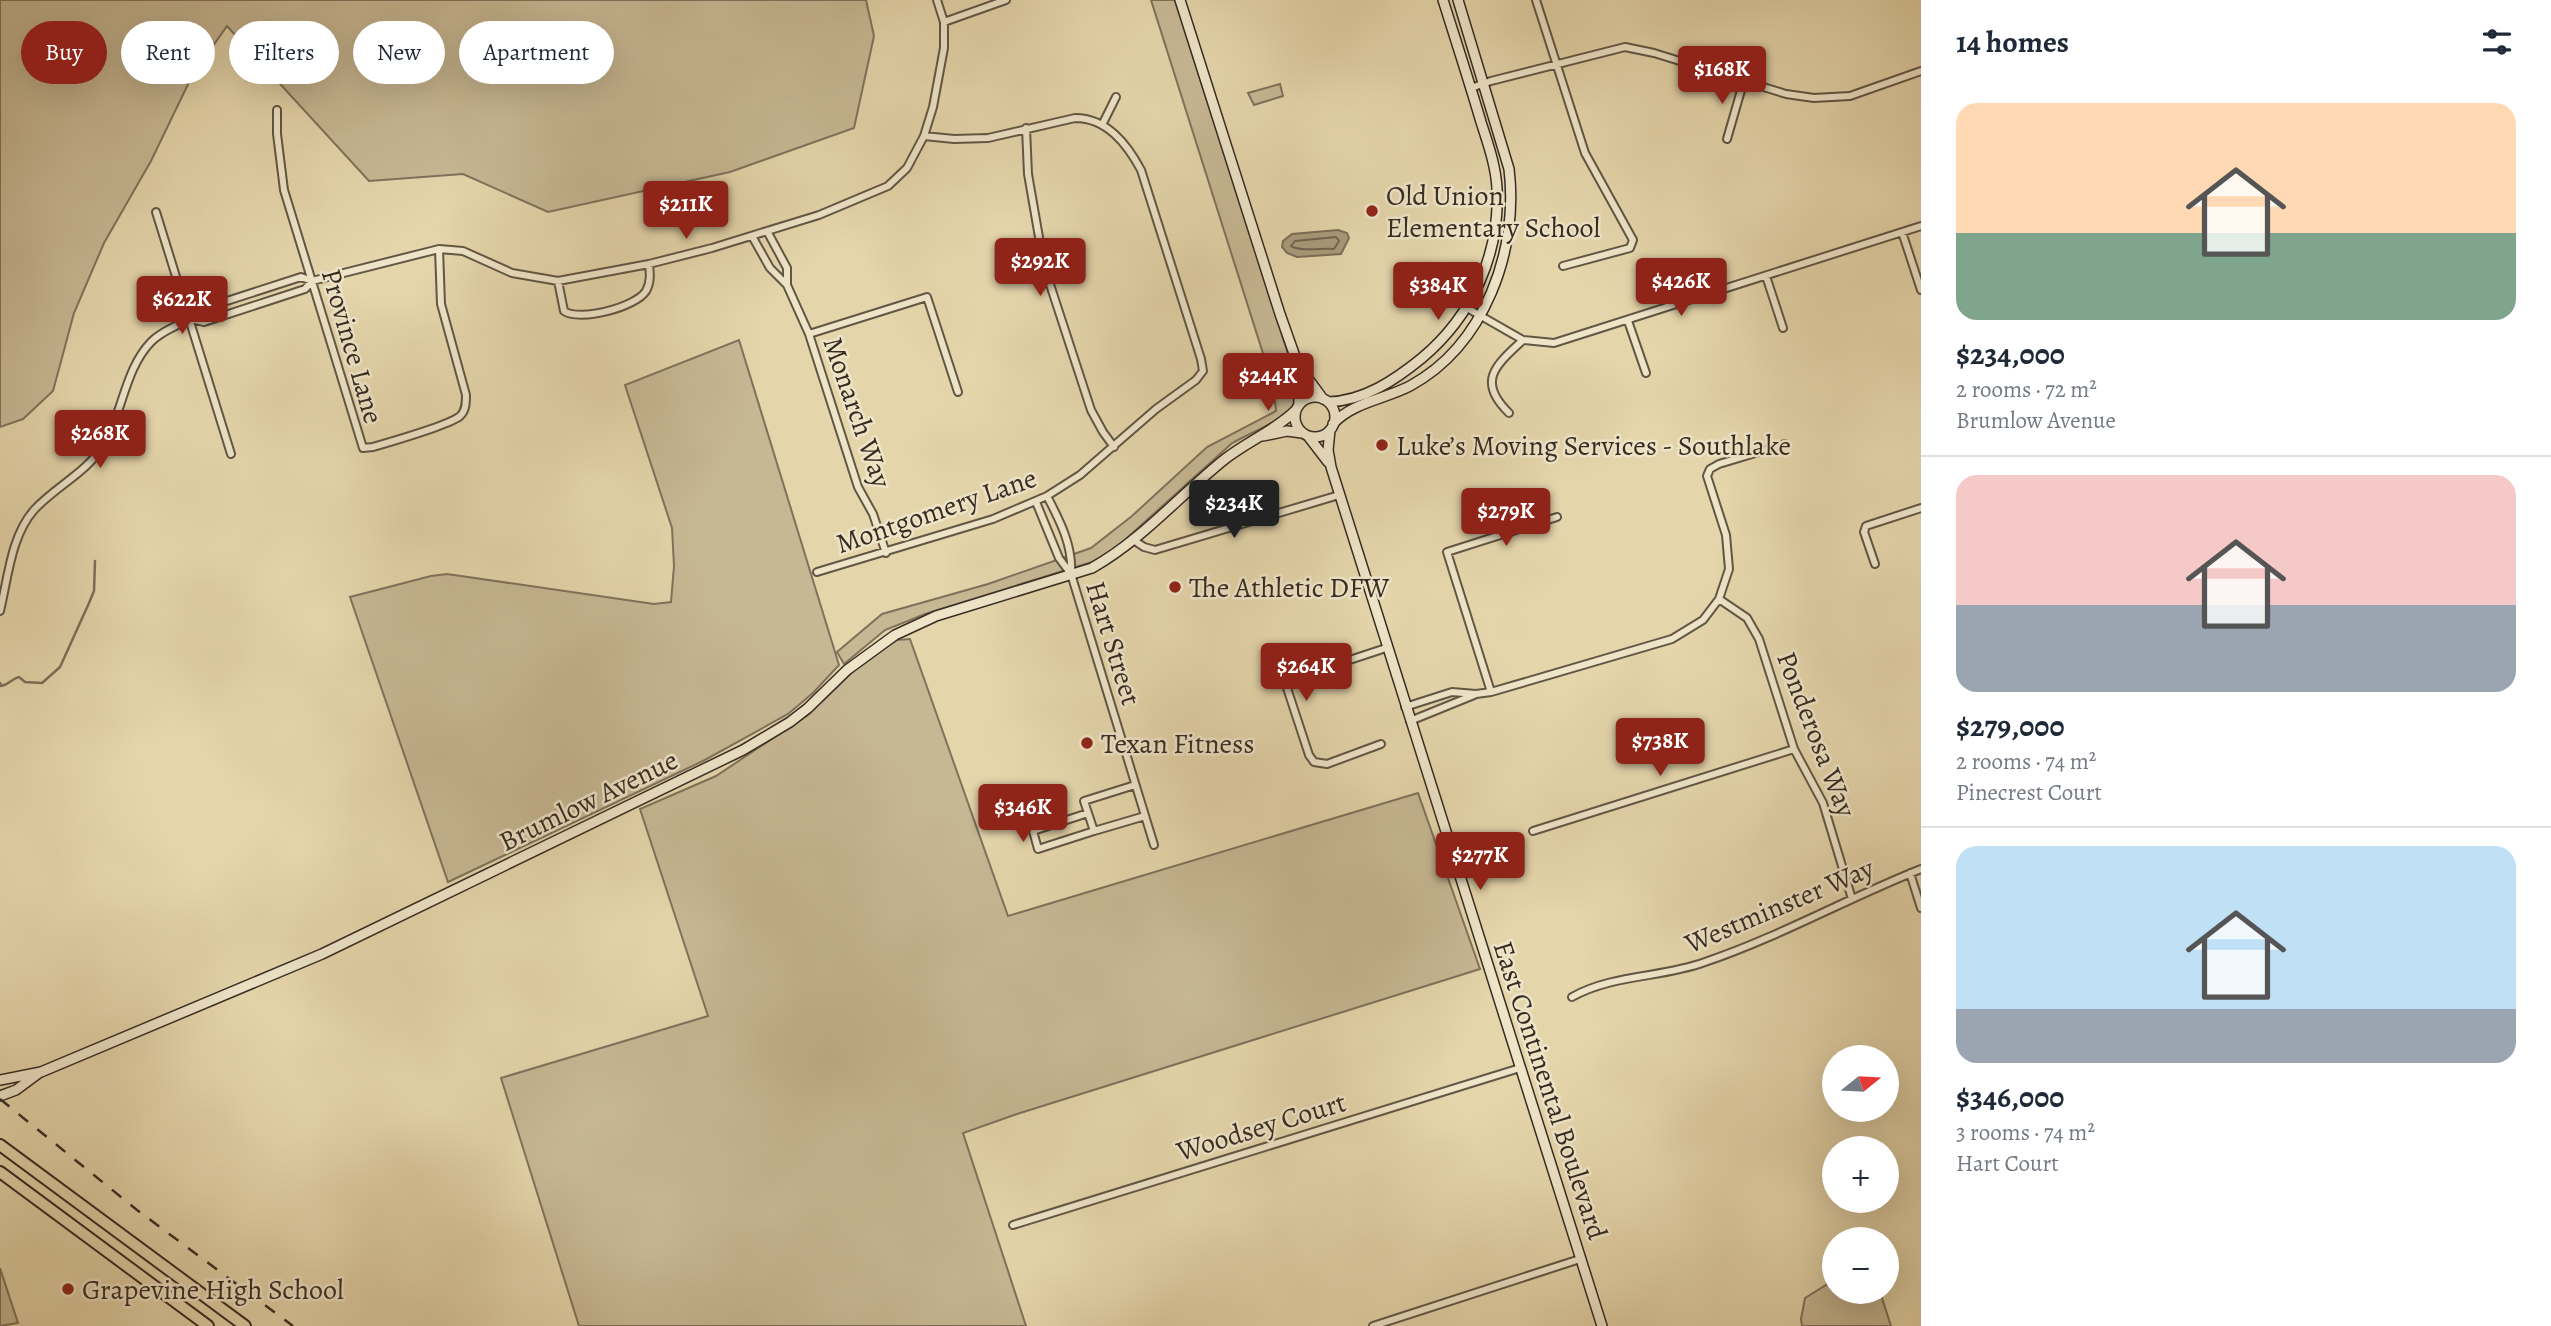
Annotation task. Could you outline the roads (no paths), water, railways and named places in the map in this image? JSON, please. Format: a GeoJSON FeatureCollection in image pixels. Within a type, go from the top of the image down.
{"type":"FeatureCollection","features":[{"type":"Feature","properties":{"kind":"main road"},"geometry":{"type":"LineString","coordinates":[[1180,0],[1243,203],[1298,365],[1334,412],[1331,427]]}},
{"type":"Feature","properties":{"kind":"main road"},"geometry":{"type":"LineString","coordinates":[[1297,408],[1310,398],[1345,401],[1370,392],[1402,373],[1443,339],[1467,308],[1482,276],[1492,245],[1497,200],[1495,172],[1443,0]]}},
{"type":"Feature","properties":{"kind":"main road"},"geometry":{"type":"LineString","coordinates":[[1298,365],[1296,423],[1305,434],[1320,436],[1346,413],[1402,390],[1426,376],[1453,351],[1479,316],[1496,281],[1507,248],[1512,188],[1503,142],[1458,0]]}},
{"type":"Feature","properties":{"kind":"main road","name":"Brumlow Avenue"},"geometry":{"type":"LineString","coordinates":[[0,1096],[16,1090],[41,1072],[322,954],[743,750],[790,722],[847,670],[886,641],[912,626],[1092,568],[1135,541],[1213,469],[1297,408]]}},
{"type":"Feature","properties":{"kind":"main road","name":"East Continental Boulevard"},"geometry":{"type":"LineString","coordinates":[[1331,427],[1328,450],[1339,495],[1602,1326]]}},
{"type":"Feature","properties":{"kind":"main road","name":"Brumlow Avenue"},"geometry":{"type":"LineString","coordinates":[[1258,437],[1287,431],[1305,434]]}},
{"type":"Feature","properties":{"kind":"main road","name":"East Continental Boulevard"},"geometry":{"type":"LineString","coordinates":[[1305,434],[1331,467]]}},
{"type":"Feature","properties":{"kind":"main road","name":"Brumlow Avenue"},"geometry":{"type":"LineString","coordinates":[[0,1080],[41,1072]]}},
{"type":"Feature","properties":{"kind":"main road"},"geometry":{"type":"LineString","coordinates":[[0,1145],[245,1326]]}},
{"type":"Feature","properties":{"kind":"main road"},"geometry":{"type":"LineString","coordinates":[[0,1172],[208,1326]]}},
{"type":"Feature","properties":{"kind":"street"},"geometry":{"type":"LineString","coordinates":[[0,611],[19,534],[34,511],[83,468],[103,446],[120,414],[133,366],[151,342],[170,327],[191,319],[199,310],[301,277],[312,281],[439,249],[463,251],[512,273],[558,281],[649,264],[819,215],[888,186],[907,168],[924,136],[940,76],[944,22],[937,0]]}},
{"type":"Feature","properties":{"kind":"street"},"geometry":{"type":"LineString","coordinates":[[944,22],[1006,0]]}},
{"type":"Feature","properties":{"kind":"street"},"geometry":{"type":"LineString","coordinates":[[1536,0],[1585,153],[1633,240],[1630,248],[1563,266]]}},
{"type":"Feature","properties":{"kind":"street"},"geometry":{"type":"LineString","coordinates":[[1471,88],[1625,47],[1654,53],[1787,94],[1814,98],[1850,96],[1921,72]]}},
{"type":"Feature","properties":{"kind":"street"},"geometry":{"type":"LineString","coordinates":[[1727,139],[1744,80]]}},
{"type":"Feature","properties":{"kind":"street"},"geometry":{"type":"LineString","coordinates":[[924,136],[988,138],[1075,118],[1085,118],[1102,125],[1116,97]]}},
{"type":"Feature","properties":{"kind":"street","name":"Province Lane"},"geometry":{"type":"LineString","coordinates":[[277,110],[284,190],[363,448],[460,417],[465,408],[466,395],[441,304],[439,249]]}},
{"type":"Feature","properties":{"kind":"street","name":"Montgomery Lane"},"geometry":{"type":"LineString","coordinates":[[817,572],[993,519],[1036,502],[1080,475],[1156,409],[1200,376],[1202,365],[1141,170],[1128,148],[1112,131],[1102,125]]}},
{"type":"Feature","properties":{"kind":"street"},"geometry":{"type":"LineString","coordinates":[[1026,128],[1031,195],[1044,266],[1091,410],[1114,447]]}},
{"type":"Feature","properties":{"kind":"street"},"geometry":{"type":"LineString","coordinates":[[156,212],[231,454]]}},
{"type":"Feature","properties":{"kind":"street"},"geometry":{"type":"LineString","coordinates":[[1467,308],[1523,340],[1554,343],[1921,226]]}},
{"type":"Feature","properties":{"kind":"street","name":"Monarch Way"},"geometry":{"type":"LineString","coordinates":[[767,231],[787,268],[787,285]]}},
{"type":"Feature","properties":{"kind":"street"},"geometry":{"type":"LineString","coordinates":[[1902,232],[1921,290]]}},
{"type":"Feature","properties":{"kind":"street","name":"Monarch Way"},"geometry":{"type":"LineString","coordinates":[[752,236],[770,268],[787,285],[809,334],[858,486],[873,514],[886,553]]}},
{"type":"Feature","properties":{"kind":"street"},"geometry":{"type":"LineString","coordinates":[[558,281],[564,311],[579,316],[603,312],[641,297],[647,289],[650,277],[649,264]]}},
{"type":"Feature","properties":{"kind":"street"},"geometry":{"type":"LineString","coordinates":[[1766,276],[1783,328]]}},
{"type":"Feature","properties":{"kind":"street"},"geometry":{"type":"LineString","coordinates":[[191,319],[204,322],[305,289],[312,281]]}},
{"type":"Feature","properties":{"kind":"street"},"geometry":{"type":"LineString","coordinates":[[250,293],[254,306]]}},
{"type":"Feature","properties":{"kind":"street"},"geometry":{"type":"LineString","coordinates":[[809,334],[927,298],[958,393]]}},
{"type":"Feature","properties":{"kind":"street"},"geometry":{"type":"LineString","coordinates":[[1628,321],[1646,373]]}},
{"type":"Feature","properties":{"kind":"street"},"geometry":{"type":"LineString","coordinates":[[1509,413],[1494,394],[1491,382],[1493,370],[1523,340]]}},
{"type":"Feature","properties":{"kind":"street"},"geometry":{"type":"LineString","coordinates":[[1405,708],[1452,692],[1491,692],[1672,639],[1703,620],[1719,599],[1729,569],[1728,549],[1707,476],[1710,469],[1785,444]]}},
{"type":"Feature","properties":{"kind":"street"},"geometry":{"type":"LineString","coordinates":[[1135,541],[1155,550],[1339,495]]}},
{"type":"Feature","properties":{"kind":"street"},"geometry":{"type":"LineString","coordinates":[[1047,496],[1069,548],[1071,574]]}},
{"type":"Feature","properties":{"kind":"street"},"geometry":{"type":"LineString","coordinates":[[1036,502],[1059,558],[1071,574]]}},
{"type":"Feature","properties":{"kind":"street"},"geometry":{"type":"LineString","coordinates":[[1875,564],[1864,532],[1866,526],[1921,508]]}},
{"type":"Feature","properties":{"kind":"street"},"geometry":{"type":"LineString","coordinates":[[1491,692],[1447,552],[1557,517]]}},
{"type":"Feature","properties":{"kind":"street","name":"Hart Street"},"geometry":{"type":"LineString","coordinates":[[1071,574],[1154,845]]}},
{"type":"Feature","properties":{"kind":"street","name":"Ponderosa Way"},"geometry":{"type":"LineString","coordinates":[[1719,599],[1739,611],[1754,627],[1794,749],[1823,803],[1852,899]]}},
{"type":"Feature","properties":{"kind":"street"},"geometry":{"type":"LineString","coordinates":[[1381,744],[1327,764],[1314,762],[1309,755],[1287,688],[1288,683],[1298,677],[1386,648]]}},
{"type":"Feature","properties":{"kind":"street"},"geometry":{"type":"LineString","coordinates":[[1410,721],[1476,694]]}},
{"type":"Feature","properties":{"kind":"street"},"geometry":{"type":"LineString","coordinates":[[1533,831],[1794,749]]}},
{"type":"Feature","properties":{"kind":"street"},"geometry":{"type":"LineString","coordinates":[[1094,831],[1084,801],[1135,785]]}},
{"type":"Feature","properties":{"kind":"street"},"geometry":{"type":"LineString","coordinates":[[1088,813],[1033,831],[1038,849],[1145,816]]}},
{"type":"Feature","properties":{"kind":"street","name":"Westminster Way"},"geometry":{"type":"LineString","coordinates":[[1572,998],[1586,989],[1612,982],[1701,964],[1921,869]]}},
{"type":"Feature","properties":{"kind":"street"},"geometry":{"type":"LineString","coordinates":[[1910,873],[1921,908]]}},
{"type":"Feature","properties":{"kind":"street","name":"Woodsey Court"},"geometry":{"type":"LineString","coordinates":[[1013,1224],[1520,1068]]}},
{"type":"Feature","properties":{"kind":"street"},"geometry":{"type":"LineString","coordinates":[[1373,1326],[1580,1259]]}},
{"type":"Feature","properties":{"kind":"water"},"geometry":{"type":"Polygon","coordinates":[[[1338,230],[1347,233],[1349,238],[1341,254],[1297,257],[1287,253],[1282,247],[1283,241],[1292,234],[1338,230]]]}},
{"type":"Feature","properties":{"kind":"waterway"},"geometry":{"type":"LineString","coordinates":[[0,683],[1,686],[19,677],[25,682],[42,683],[60,667],[94,591],[95,561]]}},
{"type":"Feature","properties":{"kind":"railway"},"geometry":{"type":"LineString","coordinates":[[0,1099],[137,1210],[293,1326]]}},
{"type":"Feature","properties":{"kind":"place","name":"Old Union Elementary School"},"geometry":{"type":"Point","coordinates":[1372,211]}},
{"type":"Feature","properties":{"kind":"place","name":"Luke’s Moving Services - Southlake"},"geometry":{"type":"Point","coordinates":[1382,445]}},
{"type":"Feature","properties":{"kind":"place","name":"The Athletic DFW"},"geometry":{"type":"Point","coordinates":[1175,587]}},
{"type":"Feature","properties":{"kind":"place","name":"Texan Fitness"},"geometry":{"type":"Point","coordinates":[1087,743]}},
{"type":"Feature","properties":{"kind":"place","name":"Grapevine High School"},"geometry":{"type":"Point","coordinates":[68,1289]}}]}
